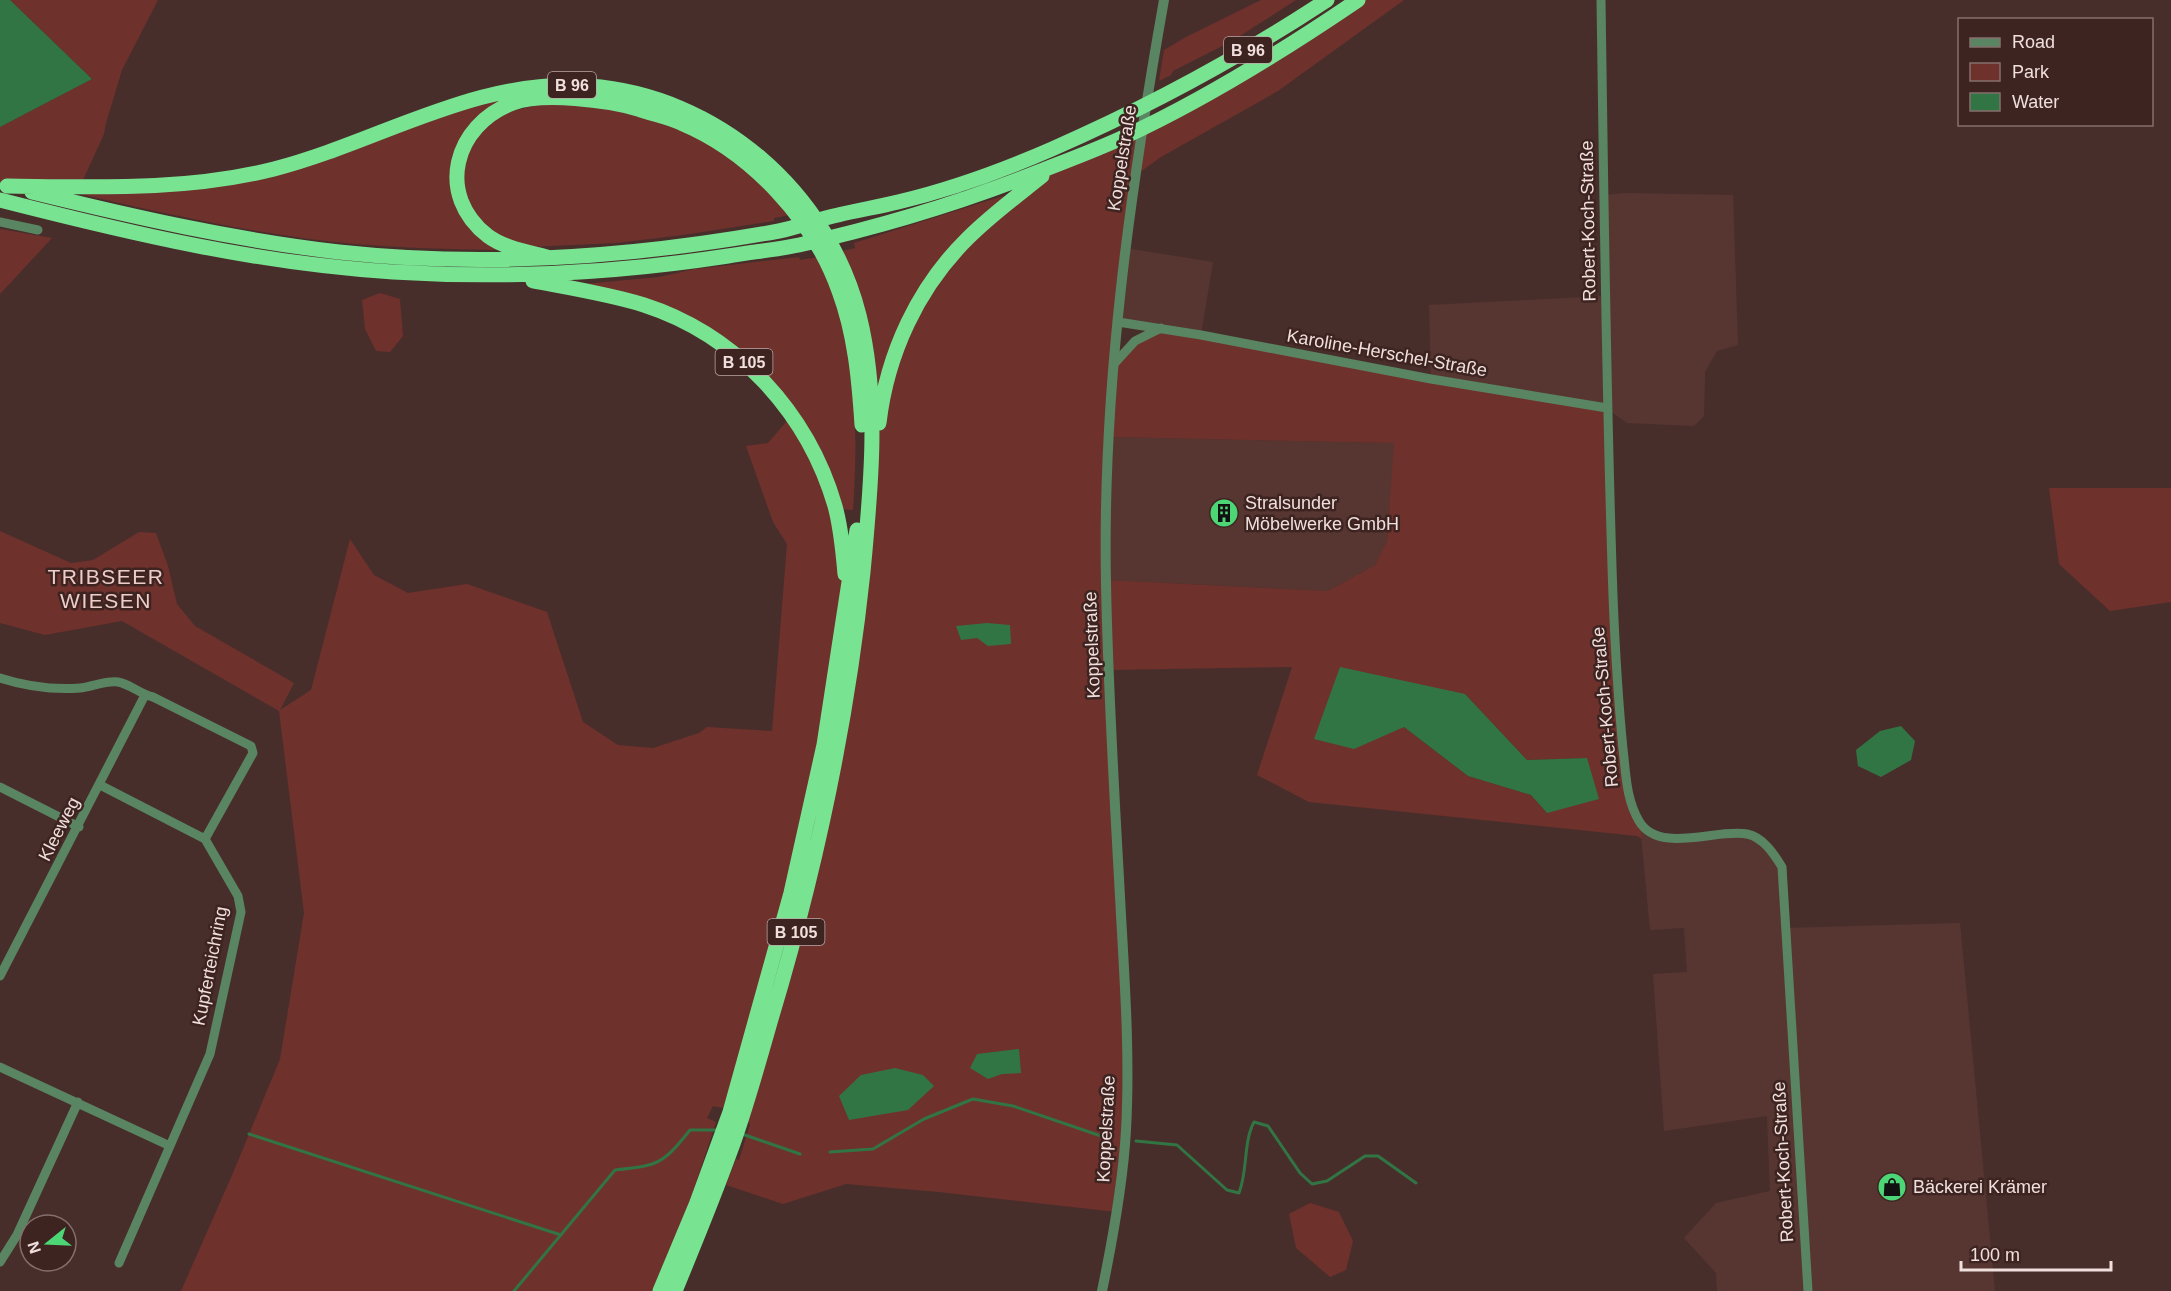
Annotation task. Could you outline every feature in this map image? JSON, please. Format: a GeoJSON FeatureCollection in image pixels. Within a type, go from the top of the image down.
{"type":"FeatureCollection","features":[{"type":"Feature","properties":{"kind":"highway","name":"B 96"},"geometry":{"type":"LineString","coordinates":[[2,190],[166,224],[284,244],[392,256],[547,257],[662,248],[783,230],[836,215],[901,201],[1050,150],[1167,95],[1274,35],[1327,0]]}},
{"type":"Feature","properties":{"kind":"highway","name":"B 96"},"geometry":{"type":"LineString","coordinates":[[2,190],[141,234],[222,251],[392,272],[551,274],[686,262],[794,246],[847,234],[937,208],[1055,166],[1121,139],[1162,118],[1269,58],[1358,0]]}},
{"type":"Feature","properties":{"kind":"highway","name":"B 96"},"geometry":{"type":"LineString","coordinates":[[2,190],[142,187],[222,179],[271,170],[315,157],[479,97],[534,87],[592,86],[641,95],[671,105],[700,117],[749,148],[786,181],[825,230],[851,287],[860,316],[866,350],[872,420],[869,498]]}},
{"type":"Feature","properties":{"kind":"highway","name":"B 96"},"geometry":{"type":"LineString","coordinates":[[547,257],[504,245],[489,237],[468,214],[461,200],[458,165],[461,150],[469,135],[486,117],[516,101],[543,97],[620,103],[681,123],[713,140],[754,169],[792,208],[828,264],[839,291],[856,358],[862,427],[861,465],[856,542],[847,598]]}},
{"type":"Feature","properties":{"kind":"highway","name":"B 96"},"geometry":{"type":"LineString","coordinates":[[869,498],[884,388],[901,338],[920,300],[945,264],[968,238],[1055,166]]}},
{"type":"Feature","properties":{"kind":"highway","name":"B 105"},"geometry":{"type":"LineString","coordinates":[[497,275],[598,293],[645,306],[683,321],[705,334],[746,364],[786,407],[805,434],[818,460],[835,508],[842,538],[847,598],[824,745],[809,820],[737,1113]]}},
{"type":"Feature","properties":{"kind":"highway","name":"B 105"},"geometry":{"type":"LineString","coordinates":[[675,1291],[785,975],[820,837],[850,674],[869,498]]}},
{"type":"Feature","properties":{"kind":"highway","name":"B 105"},"geometry":{"type":"LineString","coordinates":[[660,1291],[724,1151]]}},
{"type":"Feature","properties":{"kind":"street","name":"Koppelstraße"},"geometry":{"type":"LineString","coordinates":[[1102,1291],[1114,1232],[1126,1130],[1126,1006],[1108,670],[1106,580],[1108,455],[1114,364],[1128,230],[1164,0]]}},
{"type":"Feature","properties":{"kind":"street","name":"Robert-Koch-Straße"},"geometry":{"type":"LineString","coordinates":[[1601,0],[1606,408],[1615,658],[1629,802],[1640,824],[1654,834],[1669,839],[1747,834],[1762,841],[1772,851],[1782,867],[1808,1291]]}},
{"type":"Feature","properties":{"kind":"street"},"geometry":{"type":"LineString","coordinates":[[0,222],[38,230]]}},
{"type":"Feature","properties":{"kind":"street","name":"Karoline-Herschel-Straße"},"geometry":{"type":"LineString","coordinates":[[1118,322],[1161,328],[1431,379],[1606,408]]}},
{"type":"Feature","properties":{"kind":"street"},"geometry":{"type":"LineString","coordinates":[[1114,364],[1135,341],[1161,328]]}},
{"type":"Feature","properties":{"kind":"street"},"geometry":{"type":"LineString","coordinates":[[0,678],[46,688],[79,688],[117,682],[153,697],[251,746],[253,753],[205,839],[100,785]]}},
{"type":"Feature","properties":{"kind":"street","name":"Kleeweg"},"geometry":{"type":"LineString","coordinates":[[0,976],[145,695]]}},
{"type":"Feature","properties":{"kind":"street"},"geometry":{"type":"LineString","coordinates":[[0,787],[78,827]]}},
{"type":"Feature","properties":{"kind":"street","name":"Kupferteichring"},"geometry":{"type":"LineString","coordinates":[[119,1263],[210,1054],[241,912],[238,896],[205,839]]}},
{"type":"Feature","properties":{"kind":"street"},"geometry":{"type":"LineString","coordinates":[[0,1067],[170,1146]]}},
{"type":"Feature","properties":{"kind":"street"},"geometry":{"type":"LineString","coordinates":[[0,1262],[17,1235],[78,1102]]}},
{"type":"Feature","properties":{"kind":"shaded area"},"geometry":{"type":"Polygon","coordinates":[[[1627,193],[1733,195],[1738,345],[1717,351],[1705,372],[1704,416],[1694,426],[1627,423],[1606,408],[1431,379],[1429,305],[1605,296],[1604,195],[1627,193]]]}},
{"type":"Feature","properties":{"kind":"shaded area"},"geometry":{"type":"Polygon","coordinates":[[[1125,248],[1213,262],[1201,335],[1118,322],[1125,248]]]}},
{"type":"Feature","properties":{"kind":"shaded area"},"geometry":{"type":"Polygon","coordinates":[[[1109,437],[1395,443],[1387,541],[1375,565],[1328,591],[1106,580],[1109,437]]]}},
{"type":"Feature","properties":{"kind":"shaded area"},"geometry":{"type":"Polygon","coordinates":[[[1640,824],[1669,839],[1747,834],[1762,841],[1782,867],[1786,928],[1960,923],[1995,1291],[1717,1291],[1716,1273],[1684,1238],[1716,1203],[1770,1191],[1767,1116],[1664,1131],[1653,974],[1687,972],[1684,928],[1650,930],[1640,824]]]}},
{"type":"Feature","properties":{"kind":"green space"},"geometry":{"type":"Polygon","coordinates":[[[10,0],[158,0],[122,70],[104,134],[83,180],[0,184],[0,127],[92,79],[10,0]]]}},
{"type":"Feature","properties":{"kind":"green space"},"geometry":{"type":"Polygon","coordinates":[[[1261,0],[1296,0],[1232,41],[1173,71],[1171,75],[1159,81],[1164,50],[1261,0]]]}},
{"type":"Feature","properties":{"kind":"green space"},"geometry":{"type":"Polygon","coordinates":[[[1358,0],[1404,0],[1278,91],[1161,157],[1136,175],[1114,363],[1135,341],[1161,328],[1607,408],[1615,658],[1629,802],[1640,824],[1642,839],[1637,836],[1309,802],[1257,775],[1292,667],[1109,670],[1126,1038],[1117,1212],[846,1184],[783,1204],[726,1185],[736,1159],[739,1160],[750,1125],[744,1115],[804,903],[868,518],[884,388],[935,277],[1055,166],[1090,154],[1358,0]],[[1109,437],[1106,580],[1328,591],[1375,565],[1387,541],[1394,443],[1109,437]],[[1465,694],[1404,727],[1468,776],[1531,795],[1547,813],[1587,758],[1527,760],[1465,694]]]}},
{"type":"Feature","properties":{"kind":"green space"},"geometry":{"type":"Polygon","coordinates":[[[599,92],[741,155],[611,98],[490,107],[452,177],[498,248],[497,250],[355,244],[281,235],[208,222],[62,190],[196,187],[480,102],[599,92]]]}},
{"type":"Feature","properties":{"kind":"green space"},"geometry":{"type":"Polygon","coordinates":[[[546,102],[623,108],[696,135],[732,158],[762,183],[790,215],[774,218],[774,221],[616,243],[531,247],[503,240],[465,204],[463,154],[492,117],[546,102]]]}},
{"type":"Feature","properties":{"kind":"green space"},"geometry":{"type":"Polygon","coordinates":[[[1003,196],[1005,200],[943,258],[878,397],[838,252],[855,248],[854,243],[1003,196]]]}},
{"type":"Feature","properties":{"kind":"green space"},"geometry":{"type":"Polygon","coordinates":[[[0,229],[52,238],[0,294],[0,229]]]}},
{"type":"Feature","properties":{"kind":"green space"},"geometry":{"type":"Polygon","coordinates":[[[799,257],[800,260],[818,257],[831,288],[847,350],[855,412],[853,510],[839,509],[825,468],[730,346],[573,285],[659,277],[695,269],[799,257]]]}},
{"type":"Feature","properties":{"kind":"green space"},"geometry":{"type":"Polygon","coordinates":[[[380,293],[400,299],[403,336],[390,352],[376,351],[365,329],[362,300],[380,293]]]}},
{"type":"Feature","properties":{"kind":"green space"},"geometry":{"type":"Polygon","coordinates":[[[792,415],[827,483],[847,598],[824,745],[760,1007],[723,1108],[713,1106],[707,1118],[716,1122],[691,1198],[652,1291],[181,1291],[280,1059],[304,913],[279,711],[122,621],[45,635],[0,623],[0,531],[71,563],[93,560],[139,532],[156,533],[168,566],[177,604],[195,626],[294,683],[280,710],[311,690],[350,539],[374,575],[408,593],[467,584],[547,612],[583,722],[618,745],[653,748],[699,733],[707,727],[772,731],[787,544],[773,522],[746,446],[768,443],[792,415]]]}},
{"type":"Feature","properties":{"kind":"green space"},"geometry":{"type":"Polygon","coordinates":[[[2049,488],[2171,488],[2171,602],[2110,611],[2059,564],[2049,488]]]}},
{"type":"Feature","properties":{"kind":"green space"},"geometry":{"type":"Polygon","coordinates":[[[1310,1203],[1339,1212],[1353,1241],[1346,1270],[1330,1277],[1296,1248],[1289,1214],[1310,1203]]]}},
{"type":"Feature","properties":{"kind":"water"},"geometry":{"type":"Polygon","coordinates":[[[0,0],[10,0],[92,79],[0,127],[0,0]]]}},
{"type":"Feature","properties":{"kind":"water"},"geometry":{"type":"Polygon","coordinates":[[[987,623],[1010,625],[1011,644],[988,646],[977,638],[961,640],[956,626],[987,623]]]}},
{"type":"Feature","properties":{"kind":"water"},"geometry":{"type":"Polygon","coordinates":[[[1340,667],[1465,694],[1527,760],[1587,758],[1599,799],[1547,813],[1531,795],[1468,776],[1404,727],[1354,749],[1314,739],[1340,667]]]}},
{"type":"Feature","properties":{"kind":"water"},"geometry":{"type":"Polygon","coordinates":[[[1901,726],[1915,741],[1911,760],[1881,777],[1858,766],[1856,750],[1880,731],[1901,726]]]}},
{"type":"Feature","properties":{"kind":"water"},"geometry":{"type":"Polygon","coordinates":[[[1019,1049],[1021,1073],[1002,1074],[988,1079],[970,1068],[977,1054],[1019,1049]]]}},
{"type":"Feature","properties":{"kind":"water"},"geometry":{"type":"Polygon","coordinates":[[[895,1068],[923,1075],[934,1086],[908,1110],[849,1120],[839,1096],[861,1075],[895,1068]]]}},
{"type":"Feature","properties":{"kind":"waterway"},"geometry":{"type":"LineString","coordinates":[[830,1152],[873,1149],[924,1119],[973,1099],[1013,1106],[1104,1137]]}},
{"type":"Feature","properties":{"kind":"waterway"},"geometry":{"type":"LineString","coordinates":[[1136,1141],[1177,1145],[1227,1190],[1239,1193],[1244,1175],[1248,1139],[1254,1122],[1268,1126],[1300,1173],[1312,1184],[1327,1181],[1365,1156],[1378,1156],[1416,1183]]}},
{"type":"Feature","properties":{"kind":"waterway"},"geometry":{"type":"LineString","coordinates":[[514,1291],[615,1170],[641,1167],[666,1157],[690,1130],[718,1130]]}},
{"type":"Feature","properties":{"kind":"waterway"},"geometry":{"type":"LineString","coordinates":[[249,1134],[561,1235]]}},
{"type":"Feature","properties":{"kind":"waterway"},"geometry":{"type":"LineString","coordinates":[[742,1134],[800,1154]]}},
{"type":"Feature","properties":{"kind":"place","name":"Stralsunder Möbelwerke GmbH"},"geometry":{"type":"Point","coordinates":[1224,513]}},
{"type":"Feature","properties":{"kind":"place","name":"Bäckerei Krämer"},"geometry":{"type":"Point","coordinates":[1892,1187]}},
{"type":"Feature","properties":{"kind":"district","name":"TRIBSEER WIESEN"},"geometry":{"type":"Point","coordinates":[106,589]}}]}
